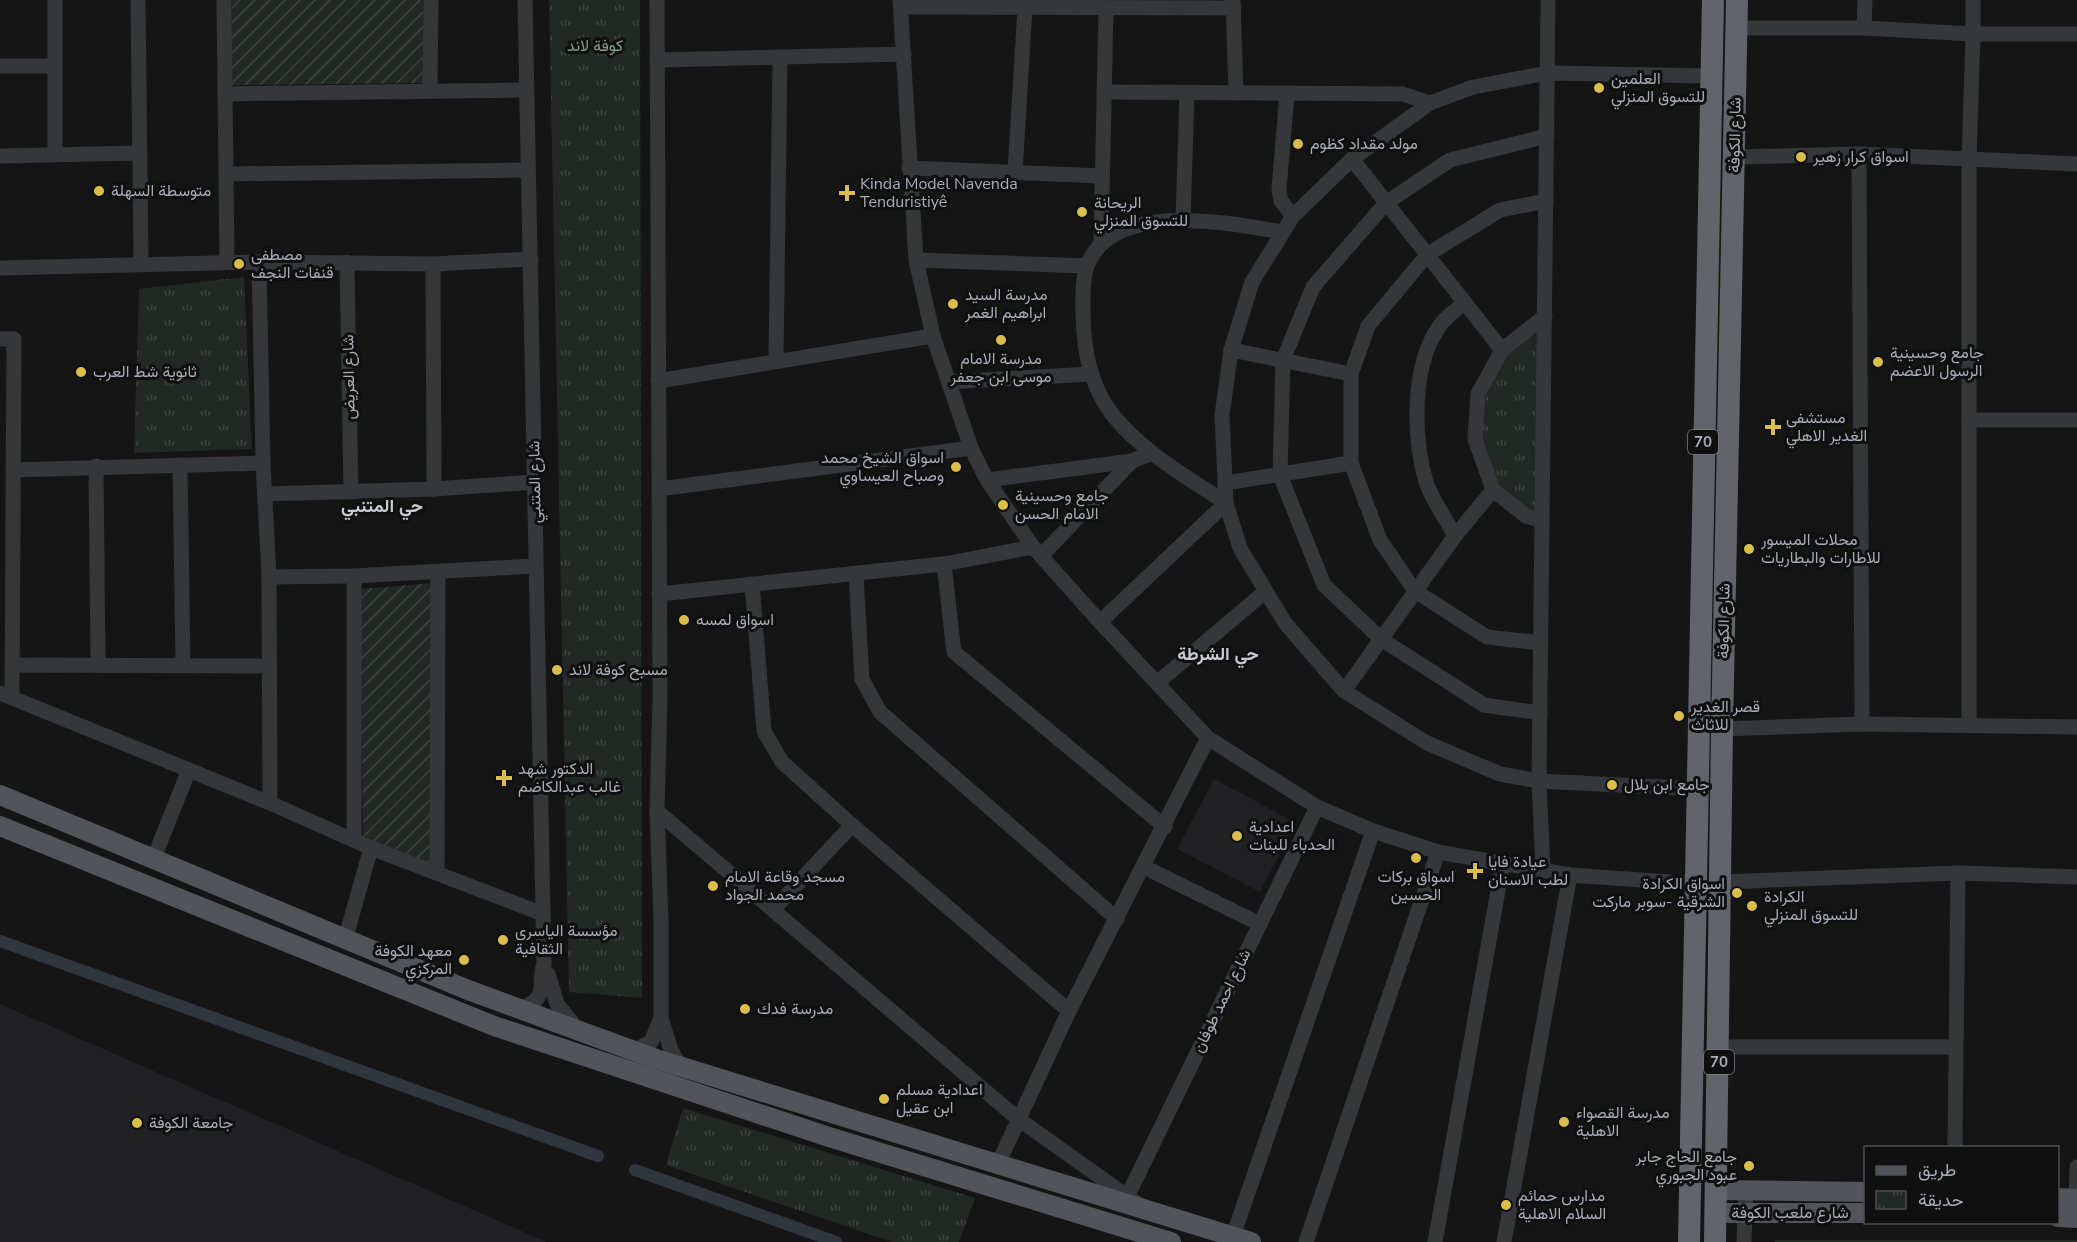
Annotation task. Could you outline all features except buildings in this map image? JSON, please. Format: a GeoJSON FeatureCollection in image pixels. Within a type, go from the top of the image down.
{"type":"FeatureCollection","features":[{"type":"Feature","properties":{"kind":"highway","name":"شارع الكوفة"},"geometry":{"type":"LineString","coordinates":[[1689,1242],[1700,789],[1703,424],[1713,0]]}},
{"type":"Feature","properties":{"kind":"highway","name":"شارع الكوفة"},"geometry":{"type":"LineString","coordinates":[[1715,1242],[1722,882],[1722,729],[1737,0]]}},
{"type":"Feature","properties":{"kind":"highway"},"geometry":{"type":"LineString","coordinates":[[1705,336],[1711,348],[1713,377],[1720,380],[1725,378],[1729,366]]}},
{"type":"Feature","properties":{"kind":"highway"},"geometry":{"type":"LineString","coordinates":[[1703,424],[1709,413],[1718,413],[1727,463]]}},
{"type":"Feature","properties":{"kind":"main road"},"geometry":{"type":"LineString","coordinates":[[0,795],[345,940],[520,1010],[634,1051],[1242,1239]]}},
{"type":"Feature","properties":{"kind":"main road"},"geometry":{"type":"LineString","coordinates":[[0,826],[281,942],[494,1026],[829,1137],[1172,1242]]}},
{"type":"Feature","properties":{"kind":"main road"},"geometry":{"type":"LineString","coordinates":[[1036,1200],[1044,1195],[1046,1188],[1041,1177]]}},
{"type":"Feature","properties":{"kind":"main road","name":"شارع ملعب الكوفة"},"geometry":{"type":"LineString","coordinates":[[1716,1190],[1864,1192]]}},
{"type":"Feature","properties":{"kind":"main road"},"geometry":{"type":"LineString","coordinates":[[2059,1198],[2077,1199]]}},
{"type":"Feature","properties":{"kind":"main road","name":"شارع ملعب الكوفة"},"geometry":{"type":"LineString","coordinates":[[1715,1213],[1744,1211],[1864,1213]]}},
{"type":"Feature","properties":{"kind":"main road"},"geometry":{"type":"LineString","coordinates":[[2059,1217],[2077,1218]]}},
{"type":"Feature","properties":{"kind":"street"},"geometry":{"type":"LineString","coordinates":[[55,0],[55,155]]}},
{"type":"Feature","properties":{"kind":"street"},"geometry":{"type":"LineString","coordinates":[[138,0],[141,264]]}},
{"type":"Feature","properties":{"kind":"street"},"geometry":{"type":"LineString","coordinates":[[224,0],[226,262]]}},
{"type":"Feature","properties":{"kind":"street"},"geometry":{"type":"LineString","coordinates":[[430,89],[431,0]]}},
{"type":"Feature","properties":{"kind":"street","name":"شارع المتنبي"},"geometry":{"type":"LineString","coordinates":[[520,1010],[534,1003],[541,994],[544,963],[525,0]]}},
{"type":"Feature","properties":{"kind":"street"},"geometry":{"type":"LineString","coordinates":[[657,0],[659,489],[657,811],[661,920],[661,1018],[671,1050],[681,1067]]}},
{"type":"Feature","properties":{"kind":"street"},"geometry":{"type":"LineString","coordinates":[[1543,870],[1539,781],[1548,0]]}},
{"type":"Feature","properties":{"kind":"street"},"geometry":{"type":"LineString","coordinates":[[1864,28],[1865,0]]}},
{"type":"Feature","properties":{"kind":"street"},"geometry":{"type":"LineString","coordinates":[[1969,726],[1969,159],[1973,0]]}},
{"type":"Feature","properties":{"kind":"street"},"geometry":{"type":"LineString","coordinates":[[1236,93],[1234,4],[1106,8],[1070,4],[1025,8],[900,4],[916,260],[933,336],[971,448],[987,480],[1037,552],[1208,738],[1317,807],[1373,831],[1438,852],[1570,875],[1698,884]]}},
{"type":"Feature","properties":{"kind":"street"},"geometry":{"type":"LineString","coordinates":[[1015,172],[1025,8]]}},
{"type":"Feature","properties":{"kind":"street"},"geometry":{"type":"LineString","coordinates":[[1101,244],[1106,8]]}},
{"type":"Feature","properties":{"kind":"street"},"geometry":{"type":"LineString","coordinates":[[1737,28],[1864,28],[1973,33],[2077,34]]}},
{"type":"Feature","properties":{"kind":"street"},"geometry":{"type":"LineString","coordinates":[[657,60],[904,54]]}},
{"type":"Feature","properties":{"kind":"street"},"geometry":{"type":"LineString","coordinates":[[776,362],[780,57]]}},
{"type":"Feature","properties":{"kind":"street"},"geometry":{"type":"LineString","coordinates":[[0,66],[55,66]]}},
{"type":"Feature","properties":{"kind":"street"},"geometry":{"type":"LineString","coordinates":[[1700,789],[1539,781],[1500,774],[1427,743],[1344,691],[1285,624],[1240,548],[1226,503],[1222,415],[1231,350],[1252,282],[1282,232],[1293,216],[1352,159],[1430,103],[1473,87],[1548,73],[1712,76]]}},
{"type":"Feature","properties":{"kind":"street"},"geometry":{"type":"LineString","coordinates":[[225,94],[430,89],[526,90]]}},
{"type":"Feature","properties":{"kind":"street"},"geometry":{"type":"LineString","coordinates":[[1104,92],[1403,94],[1430,103]]}},
{"type":"Feature","properties":{"kind":"street"},"geometry":{"type":"LineString","coordinates":[[1183,220],[1187,93]]}},
{"type":"Feature","properties":{"kind":"street"},"geometry":{"type":"LineString","coordinates":[[1287,94],[1279,189],[1281,201],[1293,216]]}},
{"type":"Feature","properties":{"kind":"street"},"geometry":{"type":"LineString","coordinates":[[1540,713],[1484,705],[1381,639],[1324,585],[1280,476],[1283,360],[1314,287],[1386,203],[1450,160],[1547,136]]}},
{"type":"Feature","properties":{"kind":"street"},"geometry":{"type":"LineString","coordinates":[[0,156],[140,153]]}},
{"type":"Feature","properties":{"kind":"street"},"geometry":{"type":"LineString","coordinates":[[1735,157],[1859,154],[2077,164]]}},
{"type":"Feature","properties":{"kind":"street"},"geometry":{"type":"LineString","coordinates":[[1859,154],[1862,724]]}},
{"type":"Feature","properties":{"kind":"street"},"geometry":{"type":"LineString","coordinates":[[1352,159],[1502,350]]}},
{"type":"Feature","properties":{"kind":"street"},"geometry":{"type":"LineString","coordinates":[[909,168],[1102,176]]}},
{"type":"Feature","properties":{"kind":"street"},"geometry":{"type":"LineString","coordinates":[[226,174],[527,170]]}},
{"type":"Feature","properties":{"kind":"street"},"geometry":{"type":"LineString","coordinates":[[1541,643],[1487,636],[1415,591],[1380,540],[1351,463],[1351,374],[1368,326],[1427,255],[1500,210],[1546,201]]}},
{"type":"Feature","properties":{"kind":"street"},"geometry":{"type":"LineString","coordinates":[[1226,503],[1152,453],[1112,413],[1090,374],[1084,338],[1083,291],[1087,266],[1101,244],[1119,232],[1147,222],[1183,220],[1282,232]]}},
{"type":"Feature","properties":{"kind":"street"},"geometry":{"type":"LineString","coordinates":[[0,268],[226,262],[433,264],[531,259]]}},
{"type":"Feature","properties":{"kind":"street"},"geometry":{"type":"LineString","coordinates":[[916,260],[1087,266]]}},
{"type":"Feature","properties":{"kind":"street"},"geometry":{"type":"LineString","coordinates":[[259,262],[263,463],[269,577],[270,803]]}},
{"type":"Feature","properties":{"kind":"street","name":"شارع العريض"},"geometry":{"type":"LineString","coordinates":[[347,262],[351,492]]}},
{"type":"Feature","properties":{"kind":"street"},"geometry":{"type":"LineString","coordinates":[[433,264],[434,489]]}},
{"type":"Feature","properties":{"kind":"street"},"geometry":{"type":"LineString","coordinates":[[1455,536],[1427,484],[1418,443],[1419,377],[1429,346],[1441,324],[1465,302]]}},
{"type":"Feature","properties":{"kind":"street"},"geometry":{"type":"LineString","coordinates":[[1542,521],[1526,516],[1493,490],[1475,439],[1478,394],[1502,350],[1545,316]]}},
{"type":"Feature","properties":{"kind":"street"},"geometry":{"type":"LineString","coordinates":[[658,381],[933,336]]}},
{"type":"Feature","properties":{"kind":"street"},"geometry":{"type":"LineString","coordinates":[[0,339],[14,339],[13,666],[6,696],[270,803],[371,848],[543,914]]}},
{"type":"Feature","properties":{"kind":"street"},"geometry":{"type":"LineString","coordinates":[[1231,350],[1351,374]]}},
{"type":"Feature","properties":{"kind":"street"},"geometry":{"type":"LineString","coordinates":[[949,382],[1090,374]]}},
{"type":"Feature","properties":{"kind":"street"},"geometry":{"type":"LineString","coordinates":[[1969,420],[2077,420]]}},
{"type":"Feature","properties":{"kind":"street"},"geometry":{"type":"LineString","coordinates":[[659,489],[971,448]]}},
{"type":"Feature","properties":{"kind":"street"},"geometry":{"type":"LineString","coordinates":[[987,480],[1132,461],[1152,453]]}},
{"type":"Feature","properties":{"kind":"street"},"geometry":{"type":"LineString","coordinates":[[659,594],[856,574],[1037,552],[1132,461]]}},
{"type":"Feature","properties":{"kind":"street"},"geometry":{"type":"LineString","coordinates":[[13,470],[263,463]]}},
{"type":"Feature","properties":{"kind":"street"},"geometry":{"type":"LineString","coordinates":[[1226,483],[1351,463]]}},
{"type":"Feature","properties":{"kind":"street"},"geometry":{"type":"LineString","coordinates":[[180,465],[183,665]]}},
{"type":"Feature","properties":{"kind":"street"},"geometry":{"type":"LineString","coordinates":[[96,466],[98,664]]}},
{"type":"Feature","properties":{"kind":"street"},"geometry":{"type":"LineString","coordinates":[[265,494],[434,489],[535,482]]}},
{"type":"Feature","properties":{"kind":"street"},"geometry":{"type":"LineString","coordinates":[[1344,691],[1455,536],[1493,490]]}},
{"type":"Feature","properties":{"kind":"street"},"geometry":{"type":"LineString","coordinates":[[1100,622],[1226,503]]}},
{"type":"Feature","properties":{"kind":"street"},"geometry":{"type":"LineString","coordinates":[[944,564],[954,652],[1165,827]]}},
{"type":"Feature","properties":{"kind":"street"},"geometry":{"type":"LineString","coordinates":[[269,577],[354,576],[535,566]]}},
{"type":"Feature","properties":{"kind":"street"},"geometry":{"type":"LineString","coordinates":[[437,873],[438,572]]}},
{"type":"Feature","properties":{"kind":"street"},"geometry":{"type":"LineString","coordinates":[[856,574],[862,679],[880,712],[1117,919]]}},
{"type":"Feature","properties":{"kind":"street"},"geometry":{"type":"LineString","coordinates":[[354,576],[354,840]]}},
{"type":"Feature","properties":{"kind":"street"},"geometry":{"type":"LineString","coordinates":[[752,585],[764,731],[782,762],[1069,1011]]}},
{"type":"Feature","properties":{"kind":"street"},"geometry":{"type":"LineString","coordinates":[[1157,683],[1266,591]]}},
{"type":"Feature","properties":{"kind":"street"},"geometry":{"type":"LineString","coordinates":[[13,666],[98,664],[269,666]]}},
{"type":"Feature","properties":{"kind":"street"},"geometry":{"type":"LineString","coordinates":[[1722,729],[1862,724],[2077,727]]}},
{"type":"Feature","properties":{"kind":"street"},"geometry":{"type":"LineString","coordinates":[[998,1164],[1017,1118],[1069,1011],[1165,827],[1208,738]]}},
{"type":"Feature","properties":{"kind":"street"},"geometry":{"type":"LineString","coordinates":[[153,861],[189,770]]}},
{"type":"Feature","properties":{"kind":"street","name":"شارع احمد طوفان"},"geometry":{"type":"LineString","coordinates":[[1128,1196],[1317,807]]}},
{"type":"Feature","properties":{"kind":"street"},"geometry":{"type":"LineString","coordinates":[[657,811],[1017,1118],[1145,1209]]}},
{"type":"Feature","properties":{"kind":"street"},"geometry":{"type":"LineString","coordinates":[[774,909],[852,825]]}},
{"type":"Feature","properties":{"kind":"street"},"geometry":{"type":"LineString","coordinates":[[1242,1239],[1373,831]]}},
{"type":"Feature","properties":{"kind":"street"},"geometry":{"type":"LineString","coordinates":[[345,940],[371,848]]}},
{"type":"Feature","properties":{"kind":"street"},"geometry":{"type":"LineString","coordinates":[[1306,1242],[1438,852]]}},
{"type":"Feature","properties":{"kind":"street"},"geometry":{"type":"LineString","coordinates":[[1436,1242],[1503,863]]}},
{"type":"Feature","properties":{"kind":"street"},"geometry":{"type":"LineString","coordinates":[[1144,867],[1260,924]]}},
{"type":"Feature","properties":{"kind":"street"},"geometry":{"type":"LineString","coordinates":[[1722,882],[1958,873],[2077,878]]}},
{"type":"Feature","properties":{"kind":"street"},"geometry":{"type":"LineString","coordinates":[[1955,1146],[1958,873]]}},
{"type":"Feature","properties":{"kind":"street"},"geometry":{"type":"LineString","coordinates":[[1504,1242],[1570,875]]}},
{"type":"Feature","properties":{"kind":"street","name":"شارع المتنبي"},"geometry":{"type":"LineString","coordinates":[[544,963],[556,1004],[579,1031]]}},
{"type":"Feature","properties":{"kind":"street"},"geometry":{"type":"LineString","coordinates":[[634,1051],[651,1042],[661,1018]]}},
{"type":"Feature","properties":{"kind":"street"},"geometry":{"type":"LineString","coordinates":[[1719,1047],[1955,1047]]}},
{"type":"Feature","properties":{"kind":"street"},"geometry":{"type":"LineString","coordinates":[[2077,1167],[2077,1199]]}},
{"type":"Feature","properties":{"kind":"street"},"geometry":{"type":"LineString","coordinates":[[1744,1242],[1746,1189]]}},
{"type":"Feature","properties":{"kind":"shaded area","name":"اعدادية الحدباء للبنات"},"geometry":{"type":"Polygon","coordinates":[[[1214,779],[1296,823],[1260,892],[1177,849],[1214,779]]]}},
{"type":"Feature","properties":{"kind":"shaded area","name":"جامعة الكوفة"},"geometry":{"type":"Polygon","coordinates":[[[0,1004],[547,1242],[0,1242],[0,1004]]]}},
{"type":"Feature","properties":{"kind":"green space"},"geometry":{"type":"Polygon","coordinates":[[[232,0],[423,0],[424,83],[232,85],[232,0]]]}},
{"type":"Feature","properties":{"kind":"green space","name":"كوفة لاند"},"geometry":{"type":"Polygon","coordinates":[[[549,0],[640,0],[642,998],[569,992],[549,0]]]}},
{"type":"Feature","properties":{"kind":"green space"},"geometry":{"type":"Polygon","coordinates":[[[244,277],[252,449],[134,453],[139,289],[244,277]]]}},
{"type":"Feature","properties":{"kind":"green space"},"geometry":{"type":"Polygon","coordinates":[[[1542,324],[1541,515],[1526,509],[1497,483],[1480,434],[1483,395],[1506,351],[1542,324]]]}},
{"type":"Feature","properties":{"kind":"green space"},"geometry":{"type":"Polygon","coordinates":[[[434,583],[433,864],[363,838],[360,589],[434,583]]]}},
{"type":"Feature","properties":{"kind":"green space"},"geometry":{"type":"Polygon","coordinates":[[[683,1108],[975,1198],[959,1242],[892,1242],[666,1165],[683,1108]]]}},
{"type":"Feature","properties":{"kind":"green space"},"geometry":{"type":"Polygon","coordinates":[[[1775,1240],[2077,1240],[2077,1242],[1775,1242],[1775,1240]]]}},
{"type":"Feature","properties":{"kind":"waterway"},"geometry":{"type":"LineString","coordinates":[[0,941],[598,1156]]}},
{"type":"Feature","properties":{"kind":"waterway"},"geometry":{"type":"LineString","coordinates":[[635,1170],[836,1242]]}},
{"type":"Feature","properties":{"kind":"place","name":"العلمين للتسوق المنزلي"},"geometry":{"type":"Point","coordinates":[1599,88]}},
{"type":"Feature","properties":{"kind":"place","name":"مولد مقداد كظوم"},"geometry":{"type":"Point","coordinates":[1298,144]}},
{"type":"Feature","properties":{"kind":"place","name":"اسواق كرار زهير"},"geometry":{"type":"Point","coordinates":[1801,157]}},
{"type":"Feature","properties":{"kind":"place","name":"متوسطة السهلة"},"geometry":{"type":"Point","coordinates":[99,191]}},
{"type":"Feature","properties":{"kind":"place","name":"Kinda Model Navenda Tenduristiyê"},"geometry":{"type":"Point","coordinates":[847,193]}},
{"type":"Feature","properties":{"kind":"place","name":"الريحانة للتسوق المنزلي"},"geometry":{"type":"Point","coordinates":[1082,212]}},
{"type":"Feature","properties":{"kind":"place","name":"مصطفى قنفات النجف"},"geometry":{"type":"Point","coordinates":[239,264]}},
{"type":"Feature","properties":{"kind":"place","name":"مدرسة السيد ابراهيم الغمر"},"geometry":{"type":"Point","coordinates":[953,304]}},
{"type":"Feature","properties":{"kind":"place","name":"مدرسة الامام موسى ابن جعفر"},"geometry":{"type":"Point","coordinates":[1001,340]}},
{"type":"Feature","properties":{"kind":"place","name":"جامع وحسينية الرسول الاعضم"},"geometry":{"type":"Point","coordinates":[1878,362]}},
{"type":"Feature","properties":{"kind":"place","name":"ثانوية شط العرب"},"geometry":{"type":"Point","coordinates":[81,372]}},
{"type":"Feature","properties":{"kind":"place","name":"مستشفى الغدير الاهلي"},"geometry":{"type":"Point","coordinates":[1773,427]}},
{"type":"Feature","properties":{"kind":"place","name":"اسواق الشيخ محمد وصباح العيساوي"},"geometry":{"type":"Point","coordinates":[956,467]}},
{"type":"Feature","properties":{"kind":"place","name":"جامع وحسينية الامام الحسن"},"geometry":{"type":"Point","coordinates":[1003,505]}},
{"type":"Feature","properties":{"kind":"place","name":"محلات الميسور للاطارات والبطاريات"},"geometry":{"type":"Point","coordinates":[1749,549]}},
{"type":"Feature","properties":{"kind":"place","name":"اسواق لمسه"},"geometry":{"type":"Point","coordinates":[684,620]}},
{"type":"Feature","properties":{"kind":"place","name":"مسبح كوفة لاند"},"geometry":{"type":"Point","coordinates":[557,670]}},
{"type":"Feature","properties":{"kind":"place","name":"قصر الغدير للاثاث"},"geometry":{"type":"Point","coordinates":[1679,716]}},
{"type":"Feature","properties":{"kind":"place","name":"الدكتور شهد غالب عبدالكاضم"},"geometry":{"type":"Point","coordinates":[504,778]}},
{"type":"Feature","properties":{"kind":"place","name":"جامع ابن بلال"},"geometry":{"type":"Point","coordinates":[1612,785]}},
{"type":"Feature","properties":{"kind":"place","name":"اعدادية الحدباء للبنات"},"geometry":{"type":"Point","coordinates":[1237,836]}},
{"type":"Feature","properties":{"kind":"place","name":"اسواق بركات الحسين"},"geometry":{"type":"Point","coordinates":[1416,858]}},
{"type":"Feature","properties":{"kind":"place","name":"عيادة فايا لطب الاسنان"},"geometry":{"type":"Point","coordinates":[1475,871]}},
{"type":"Feature","properties":{"kind":"place","name":"مسجد وقاعة الامام محمد الجواد"},"geometry":{"type":"Point","coordinates":[713,886]}},
{"type":"Feature","properties":{"kind":"place","name":"اسواق الكرادة الشرقية -سوبر ماركت"},"geometry":{"type":"Point","coordinates":[1737,893]}},
{"type":"Feature","properties":{"kind":"place","name":"الكرادة للتسوق المنزلي"},"geometry":{"type":"Point","coordinates":[1752,906]}},
{"type":"Feature","properties":{"kind":"place","name":"مؤسسة الياسري الثقافية"},"geometry":{"type":"Point","coordinates":[503,940]}},
{"type":"Feature","properties":{"kind":"place","name":"معهد الكوفة المركزي"},"geometry":{"type":"Point","coordinates":[464,960]}},
{"type":"Feature","properties":{"kind":"place","name":"مدرسة فدك"},"geometry":{"type":"Point","coordinates":[745,1009]}},
{"type":"Feature","properties":{"kind":"place","name":"اعدادية مسلم ابن عقيل"},"geometry":{"type":"Point","coordinates":[884,1099]}},
{"type":"Feature","properties":{"kind":"place","name":"مدرسة القصواء الاهلية"},"geometry":{"type":"Point","coordinates":[1564,1122]}},
{"type":"Feature","properties":{"kind":"place","name":"جامعة الكوفة"},"geometry":{"type":"Point","coordinates":[137,1123]}},
{"type":"Feature","properties":{"kind":"place","name":"جامع الحاج جابر عبود الجبوري"},"geometry":{"type":"Point","coordinates":[1749,1166]}},
{"type":"Feature","properties":{"kind":"place","name":"مدارس حمائم السلام الاهلية"},"geometry":{"type":"Point","coordinates":[1506,1205]}},
{"type":"Feature","properties":{"kind":"district","name":"حي المتنبي"},"geometry":{"type":"Point","coordinates":[382,506]}},
{"type":"Feature","properties":{"kind":"district","name":"حي الشرطة"},"geometry":{"type":"Point","coordinates":[1218,654]}}]}
